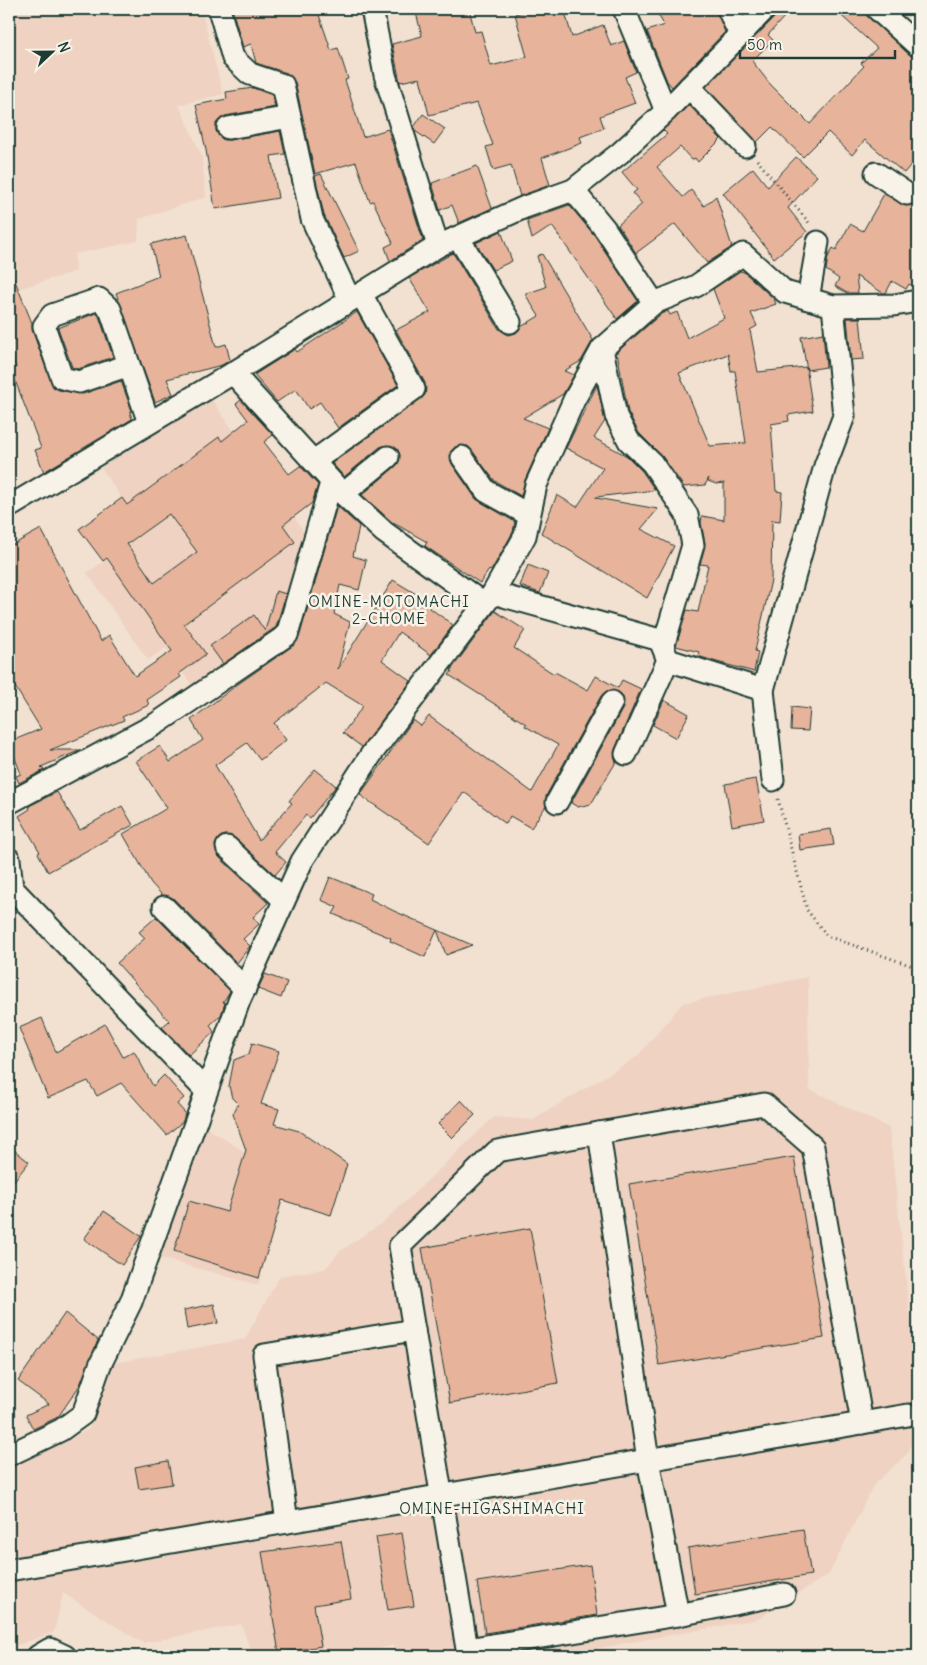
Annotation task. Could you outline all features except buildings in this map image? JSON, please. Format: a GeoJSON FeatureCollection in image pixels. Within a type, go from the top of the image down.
{"type":"FeatureCollection","features":[{"type":"Feature","properties":{"kind":"street"},"geometry":{"type":"LineString","coordinates":[[219,9],[233,58],[250,74],[282,85],[312,218],[356,297],[414,389],[314,461]]}},
{"type":"Feature","properties":{"kind":"street"},"geometry":{"type":"LineString","coordinates":[[372,9],[385,75],[438,246]]}},
{"type":"Feature","properties":{"kind":"street"},"geometry":{"type":"LineString","coordinates":[[624,9],[666,111]]}},
{"type":"Feature","properties":{"kind":"street"},"geometry":{"type":"LineString","coordinates":[[728,9],[740,35]]}},
{"type":"Feature","properties":{"kind":"street"},"geometry":{"type":"LineString","coordinates":[[9,507],[233,373],[438,246],[525,207],[574,190],[620,153],[666,111],[765,9]]}},
{"type":"Feature","properties":{"kind":"street"},"geometry":{"type":"LineString","coordinates":[[877,9],[918,46]]}},
{"type":"Feature","properties":{"kind":"street"},"geometry":{"type":"LineString","coordinates":[[689,88],[746,146]]}},
{"type":"Feature","properties":{"kind":"street"},"geometry":{"type":"LineString","coordinates":[[228,128],[290,117]]}},
{"type":"Feature","properties":{"kind":"street"},"geometry":{"type":"LineString","coordinates":[[876,173],[915,192]]}},
{"type":"Feature","properties":{"kind":"street"},"geometry":{"type":"LineString","coordinates":[[574,190],[605,229],[654,303]]}},
{"type":"Feature","properties":{"kind":"street"},"geometry":{"type":"LineString","coordinates":[[458,237],[510,322]]}},
{"type":"Feature","properties":{"kind":"street"},"geometry":{"type":"LineString","coordinates":[[808,298],[818,242]]}},
{"type":"Feature","properties":{"kind":"street"},"geometry":{"type":"LineString","coordinates":[[9,1455],[61,1430],[83,1414],[100,1365],[131,1302],[206,1091],[245,989],[302,861],[373,752],[488,598],[524,536],[536,485],[574,400],[602,349],[654,303],[696,286],[743,254],[785,292],[833,306],[894,305],[918,302]]}},
{"type":"Feature","properties":{"kind":"street"},"geometry":{"type":"LineString","coordinates":[[773,780],[763,690],[825,466],[844,416],[833,306]]}},
{"type":"Feature","properties":{"kind":"street"},"geometry":{"type":"LineString","coordinates":[[602,349],[616,416],[629,441],[652,463],[687,515],[693,545],[666,654],[626,754]]}},
{"type":"Feature","properties":{"kind":"street"},"geometry":{"type":"LineString","coordinates":[[129,365],[149,423]]}},
{"type":"Feature","properties":{"kind":"street"},"geometry":{"type":"LineString","coordinates":[[233,373],[314,461],[337,489],[384,532],[488,598],[660,640],[666,654],[763,690]]}},
{"type":"Feature","properties":{"kind":"street"},"geometry":{"type":"LineString","coordinates":[[9,803],[156,724],[287,635],[337,489],[388,457]]}},
{"type":"Feature","properties":{"kind":"street"},"geometry":{"type":"LineString","coordinates":[[462,457],[486,491],[529,515]]}},
{"type":"Feature","properties":{"kind":"street"},"geometry":{"type":"LineString","coordinates":[[557,802],[608,711],[636,733]]}},
{"type":"Feature","properties":{"kind":"street"},"geometry":{"type":"LineString","coordinates":[[227,847],[284,900]]}},
{"type":"Feature","properties":{"kind":"street"},"geometry":{"type":"LineString","coordinates":[[9,859],[12,888],[206,1091]]}},
{"type":"Feature","properties":{"kind":"street"},"geometry":{"type":"LineString","coordinates":[[164,907],[245,989]]}},
{"type":"Feature","properties":{"kind":"street"},"geometry":{"type":"LineString","coordinates":[[784,1594],[678,1615],[467,1649],[440,1496],[400,1246],[497,1151],[764,1104],[813,1147],[862,1423]]}},
{"type":"Feature","properties":{"kind":"street"},"geometry":{"type":"LineString","coordinates":[[599,1133],[648,1460],[678,1615]]}},
{"type":"Feature","properties":{"kind":"street"},"geometry":{"type":"LineString","coordinates":[[287,1522],[264,1355],[414,1330]]}},
{"type":"Feature","properties":{"kind":"street"},"geometry":{"type":"LineString","coordinates":[[9,1570],[908,1415]]}},
{"type":"Feature","properties":{"kind":"street"},"geometry":{"type":"LineString","coordinates":[[38,1656],[50,1649],[65,1656]]}},
{"type":"Feature","properties":{"kind":"path"},"geometry":{"type":"LineString","coordinates":[[746,146],[812,226],[818,242]]}},
{"type":"Feature","properties":{"kind":"path"},"geometry":{"type":"LineString","coordinates":[[773,780],[807,910],[827,936],[918,968]]}},
{"type":"Feature","properties":{"kind":"shaded area"},"geometry":{"type":"Polygon","coordinates":[[[9,9],[201,9],[223,94],[179,105],[202,157],[206,197],[139,219],[138,241],[74,254],[76,271],[9,292],[9,9]]]}},
{"type":"Feature","properties":{"kind":"shaded area"},"geometry":{"type":"Polygon","coordinates":[[[207,393],[305,533],[282,630],[196,691],[166,648],[148,660],[87,573],[145,532],[101,468],[207,393]]]}},
{"type":"Feature","properties":{"kind":"shaded area"},"geometry":{"type":"Polygon","coordinates":[[[808,977],[809,1089],[889,1128],[918,1390],[918,1427],[908,1453],[874,1484],[829,1574],[758,1619],[555,1656],[397,1656],[393,1645],[357,1656],[253,1656],[241,1624],[143,1643],[63,1593],[54,1632],[9,1648],[9,1469],[89,1429],[114,1363],[245,1339],[280,1276],[325,1269],[339,1252],[385,1221],[494,1117],[533,1120],[637,1057],[683,1003],[808,977]]]}},
{"type":"Feature","properties":{"kind":"shaded area"},"geometry":{"type":"Polygon","coordinates":[[[207,1128],[288,1180],[258,1285],[157,1257],[207,1128]]]}},
{"type":"Feature","properties":{"kind":"district","name":"OMINE-MOTOMACHI 2-CHOME"},"geometry":{"type":"Point","coordinates":[389,610]}},
{"type":"Feature","properties":{"kind":"district","name":"OMINE-HIGASHIMACHI"},"geometry":{"type":"Point","coordinates":[492,1508]}}]}
